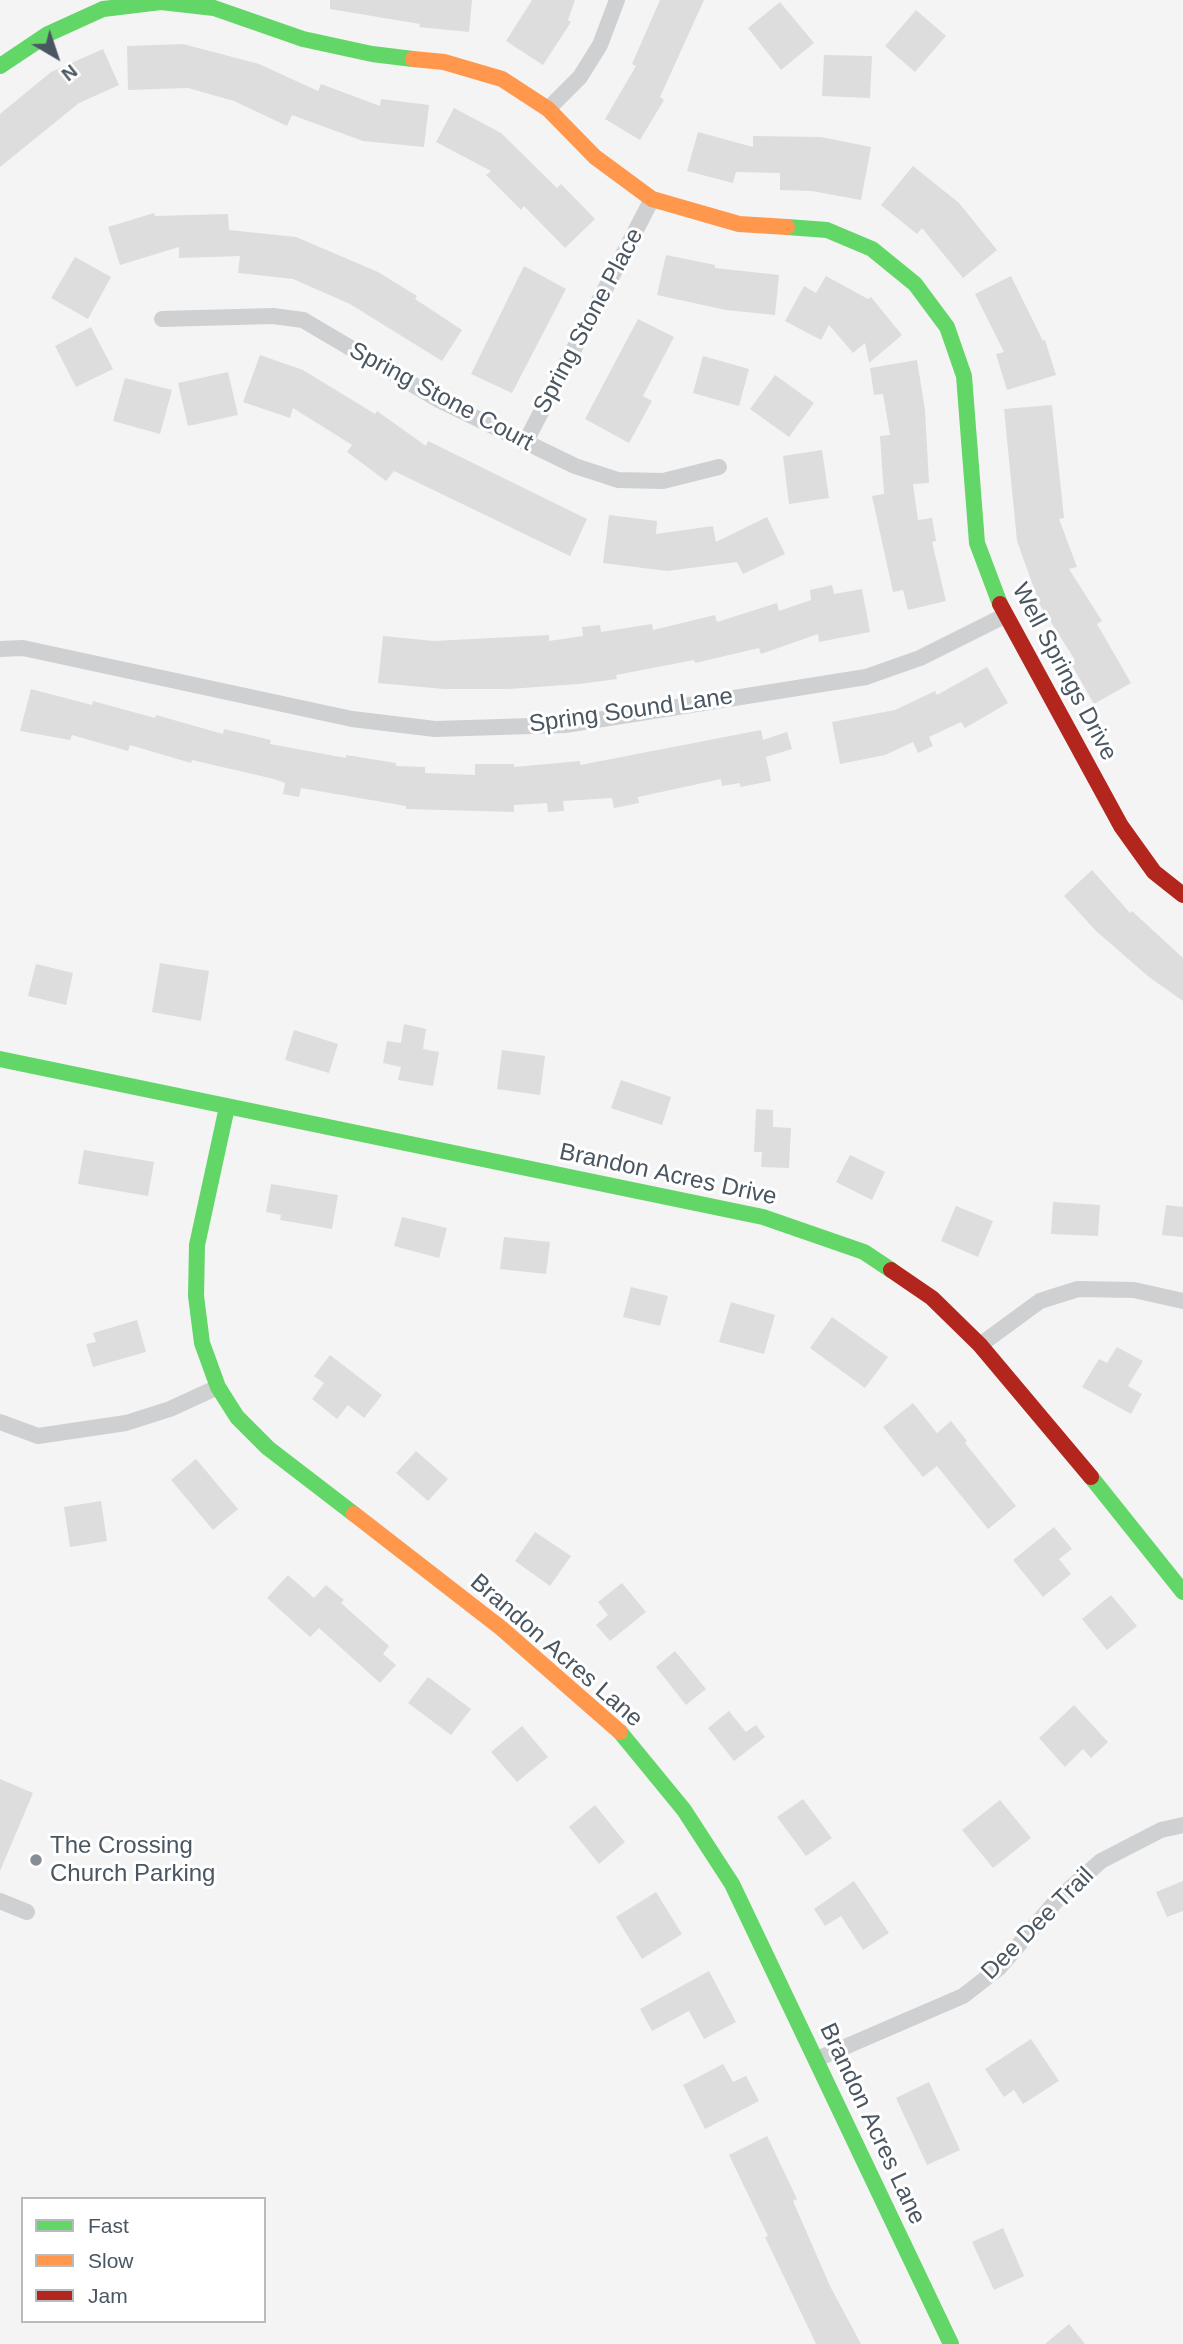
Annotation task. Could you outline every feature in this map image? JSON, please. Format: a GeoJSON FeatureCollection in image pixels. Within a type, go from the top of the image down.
{"type":"FeatureCollection","features":[{"type":"Feature","properties":{"kind":"street"},"geometry":{"type":"LineString","coordinates":[[548,109],[580,77],[594,56],[617,0]]}},
{"type":"Feature","properties":{"kind":"street","name":"Well Springs Drive"},"geometry":{"type":"LineString","coordinates":[[0,66],[48,34],[103,9],[161,2],[214,8],[303,39],[372,54],[444,62],[502,79],[548,109],[595,157],[652,199],[739,223],[827,229],[872,249],[915,284],[947,327],[964,376],[977,543],[1004,616],[1121,825],[1154,872],[1183,895]]}},
{"type":"Feature","properties":{"kind":"street","name":"Spring Stone Place"},"geometry":{"type":"LineString","coordinates":[[525,443],[652,199]]}},
{"type":"Feature","properties":{"kind":"street","name":"Spring Stone Court"},"geometry":{"type":"LineString","coordinates":[[162,319],[273,316],[303,320],[439,400],[575,466],[618,480],[663,481],[719,467]]}},
{"type":"Feature","properties":{"kind":"street","name":"Spring Sound Lane"},"geometry":{"type":"LineString","coordinates":[[0,649],[23,648],[352,719],[435,729],[565,725],[866,677],[920,658],[1004,616]]}},
{"type":"Feature","properties":{"kind":"street","name":"Brandon Acres Drive"},"geometry":{"type":"LineString","coordinates":[[0,1059],[763,1217],[864,1252],[932,1298],[980,1346],[1147,1545],[1183,1592]]}},
{"type":"Feature","properties":{"kind":"street","name":"Brandon Acres Lane"},"geometry":{"type":"LineString","coordinates":[[227,1107],[197,1245],[197,1296],[202,1343],[218,1387],[237,1418],[268,1448],[500,1628],[619,1731],[684,1810],[732,1884],[951,2344]]}},
{"type":"Feature","properties":{"kind":"street"},"geometry":{"type":"LineString","coordinates":[[980,1346],[1040,1301],[1078,1289],[1134,1290],[1183,1301]]}},
{"type":"Feature","properties":{"kind":"street"},"geometry":{"type":"LineString","coordinates":[[0,1422],[38,1436],[126,1423],[170,1409],[218,1387]]}},
{"type":"Feature","properties":{"kind":"street","name":"Dee Dee Trail"},"geometry":{"type":"LineString","coordinates":[[817,2059],[963,1996],[999,1968],[1056,1902],[1101,1861],[1161,1830],[1183,1825]]}},
{"type":"Feature","properties":{"kind":"street"},"geometry":{"type":"LineString","coordinates":[[0,1901],[27,1912]]}},
{"type":"Feature","properties":{"kind":"building"},"geometry":{"type":"Polygon","coordinates":[[[330,0],[472,0],[469,32],[419,27],[420,24],[330,9],[330,0]]]}},
{"type":"Feature","properties":{"kind":"building"},"geometry":{"type":"Polygon","coordinates":[[[532,0],[575,0],[568,20],[571,22],[543,65],[506,41],[532,0]]]}},
{"type":"Feature","properties":{"kind":"building"},"geometry":{"type":"Polygon","coordinates":[[[660,0],[704,0],[660,97],[664,100],[640,140],[605,119],[636,66],[632,64],[660,0]]]}},
{"type":"Feature","properties":{"kind":"building"},"geometry":{"type":"Polygon","coordinates":[[[780,2],[814,43],[781,70],[748,28],[780,2]]]}},
{"type":"Feature","properties":{"kind":"building"},"geometry":{"type":"Polygon","coordinates":[[[916,10],[946,36],[915,72],[885,46],[916,10]]]}},
{"type":"Feature","properties":{"kind":"building"},"geometry":{"type":"Polygon","coordinates":[[[183,44],[259,64],[318,91],[321,84],[380,106],[381,99],[429,105],[424,147],[363,141],[292,115],[287,126],[234,101],[188,88],[128,90],[127,46],[183,44]]]}},
{"type":"Feature","properties":{"kind":"building"},"geometry":{"type":"Polygon","coordinates":[[[103,49],[119,85],[79,103],[0,167],[0,114],[51,72],[103,49]]]}},
{"type":"Feature","properties":{"kind":"building"},"geometry":{"type":"Polygon","coordinates":[[[824,55],[872,56],[870,98],[822,96],[824,55]]]}},
{"type":"Feature","properties":{"kind":"building"},"geometry":{"type":"Polygon","coordinates":[[[454,108],[501,133],[557,188],[561,184],[595,219],[565,248],[524,206],[521,210],[486,175],[491,171],[436,142],[454,108]]]}},
{"type":"Feature","properties":{"kind":"building"},"geometry":{"type":"Polygon","coordinates":[[[698,132],[753,147],[753,136],[821,137],[871,147],[861,200],[812,191],[780,190],[780,173],[736,172],[733,183],[687,171],[698,132]]]}},
{"type":"Feature","properties":{"kind":"building"},"geometry":{"type":"Polygon","coordinates":[[[913,166],[959,203],[997,250],[963,278],[922,228],[917,234],[881,205],[913,166]]]}},
{"type":"Feature","properties":{"kind":"building"},"geometry":{"type":"Polygon","coordinates":[[[154,213],[155,216],[228,214],[229,230],[296,237],[378,272],[417,296],[415,299],[462,330],[442,361],[350,304],[293,279],[238,273],[240,256],[179,258],[179,247],[120,265],[108,227],[154,213]]]}},
{"type":"Feature","properties":{"kind":"building"},"geometry":{"type":"Polygon","coordinates":[[[666,255],[715,265],[715,268],[779,275],[775,315],[726,310],[657,295],[666,255]]]}},
{"type":"Feature","properties":{"kind":"building"},"geometry":{"type":"Polygon","coordinates":[[[75,257],[111,277],[88,319],[51,298],[75,257]]]}},
{"type":"Feature","properties":{"kind":"building"},"geometry":{"type":"Polygon","coordinates":[[[524,266],[566,289],[512,393],[471,374],[524,266]]]}},
{"type":"Feature","properties":{"kind":"building"},"geometry":{"type":"Polygon","coordinates":[[[826,276],[868,299],[871,297],[902,335],[869,363],[865,343],[853,353],[829,325],[821,340],[785,321],[804,286],[816,293],[826,276]]]}},
{"type":"Feature","properties":{"kind":"building"},"geometry":{"type":"Polygon","coordinates":[[[1011,276],[1043,341],[1045,340],[1056,375],[1007,390],[996,354],[1004,352],[975,294],[1011,276]]]}},
{"type":"Feature","properties":{"kind":"building"},"geometry":{"type":"Polygon","coordinates":[[[638,319],[674,337],[643,396],[652,401],[629,443],[585,419],[638,319]]]}},
{"type":"Feature","properties":{"kind":"building"},"geometry":{"type":"Polygon","coordinates":[[[91,327],[113,369],[76,387],[55,346],[91,327]]]}},
{"type":"Feature","properties":{"kind":"building"},"geometry":{"type":"Polygon","coordinates":[[[260,355],[303,370],[375,414],[377,411],[426,446],[428,441],[587,519],[570,556],[394,471],[386,481],[347,452],[352,445],[293,408],[290,418],[243,402],[260,355]]]}},
{"type":"Feature","properties":{"kind":"building"},"geometry":{"type":"Polygon","coordinates":[[[703,356],[749,369],[739,406],[693,393],[703,356]]]}},
{"type":"Feature","properties":{"kind":"building"},"geometry":{"type":"Polygon","coordinates":[[[917,360],[925,410],[929,483],[913,484],[918,520],[932,518],[936,541],[932,542],[946,601],[908,610],[903,590],[893,592],[872,496],[884,494],[880,436],[890,435],[883,394],[874,395],[870,368],[917,360]]]}},
{"type":"Feature","properties":{"kind":"building"},"geometry":{"type":"Polygon","coordinates":[[[228,372],[238,415],[188,426],[178,383],[228,372]]]}},
{"type":"Feature","properties":{"kind":"building"},"geometry":{"type":"Polygon","coordinates":[[[775,375],[814,403],[789,437],[750,409],[775,375]]]}},
{"type":"Feature","properties":{"kind":"building"},"geometry":{"type":"Polygon","coordinates":[[[125,378],[172,390],[160,434],[113,421],[125,378]]]}},
{"type":"Feature","properties":{"kind":"building"},"geometry":{"type":"Polygon","coordinates":[[[1052,405],[1064,518],[1059,519],[1077,567],[1069,569],[1102,621],[1097,624],[1131,683],[1094,704],[1070,662],[1075,660],[1040,605],[1017,541],[1004,409],[1052,405]]]}},
{"type":"Feature","properties":{"kind":"building"},"geometry":{"type":"Polygon","coordinates":[[[822,450],[829,498],[789,504],[783,456],[822,450]]]}},
{"type":"Feature","properties":{"kind":"building"},"geometry":{"type":"Polygon","coordinates":[[[609,515],[657,521],[656,534],[713,526],[716,542],[767,517],[785,554],[743,574],[737,562],[667,571],[603,563],[609,515]]]}},
{"type":"Feature","properties":{"kind":"building"},"geometry":{"type":"Polygon","coordinates":[[[832,585],[834,594],[862,589],[870,632],[819,642],[818,634],[761,654],[759,648],[695,663],[694,660],[616,675],[617,679],[579,684],[509,689],[444,689],[378,683],[383,636],[434,641],[549,635],[549,641],[583,636],[582,627],[600,625],[601,632],[652,624],[653,630],[715,615],[717,622],[777,603],[779,611],[811,600],[810,590],[832,585]]]}},
{"type":"Feature","properties":{"kind":"building"},"geometry":{"type":"Polygon","coordinates":[[[987,667],[1008,703],[965,728],[961,722],[929,737],[933,746],[918,753],[913,742],[885,755],[840,764],[832,722],[895,710],[935,691],[937,695],[987,667]]]}},
{"type":"Feature","properties":{"kind":"building"},"geometry":{"type":"Polygon","coordinates":[[[31,689],[92,705],[93,701],[155,718],[156,715],[223,734],[224,729],[271,740],[270,744],[346,758],[346,755],[396,763],[396,766],[425,767],[425,773],[475,775],[475,764],[514,764],[514,767],[580,761],[580,765],[761,730],[763,740],[787,732],[792,749],[766,757],[771,781],[740,787],[740,783],[722,786],[721,779],[638,797],[639,803],[614,808],[612,798],[563,801],[564,811],[548,812],[547,803],[514,805],[514,812],[406,809],[406,806],[301,788],[299,797],[283,794],[285,783],[274,779],[192,760],[191,763],[130,745],[128,751],[72,735],[70,740],[20,731],[31,689]]]}},
{"type":"Feature","properties":{"kind":"building"},"geometry":{"type":"Polygon","coordinates":[[[1092,870],[1130,913],[1132,911],[1183,958],[1183,1001],[1149,977],[1096,931],[1064,896],[1092,870]]]}},
{"type":"Feature","properties":{"kind":"building"},"geometry":{"type":"Polygon","coordinates":[[[160,963],[209,971],[201,1021],[152,1012],[160,963]]]}},
{"type":"Feature","properties":{"kind":"building"},"geometry":{"type":"Polygon","coordinates":[[[36,964],[73,973],[66,1005],[28,996],[36,964]]]}},
{"type":"Feature","properties":{"kind":"building"},"geometry":{"type":"Polygon","coordinates":[[[404,1024],[426,1029],[423,1049],[439,1052],[433,1086],[398,1080],[401,1067],[383,1063],[387,1041],[401,1043],[404,1024]]]}},
{"type":"Feature","properties":{"kind":"building"},"geometry":{"type":"Polygon","coordinates":[[[294,1030],[338,1044],[329,1073],[285,1060],[294,1030]]]}},
{"type":"Feature","properties":{"kind":"building"},"geometry":{"type":"Polygon","coordinates":[[[502,1050],[545,1056],[540,1095],[497,1089],[502,1050]]]}},
{"type":"Feature","properties":{"kind":"building"},"geometry":{"type":"Polygon","coordinates":[[[621,1080],[671,1097],[662,1125],[611,1108],[621,1080]]]}},
{"type":"Feature","properties":{"kind":"building"},"geometry":{"type":"Polygon","coordinates":[[[756,1109],[773,1110],[773,1127],[791,1128],[789,1168],[761,1167],[762,1152],[754,1152],[756,1109]]]}},
{"type":"Feature","properties":{"kind":"building"},"geometry":{"type":"Polygon","coordinates":[[[84,1150],[154,1162],[148,1196],[78,1184],[84,1150]]]}},
{"type":"Feature","properties":{"kind":"building"},"geometry":{"type":"Polygon","coordinates":[[[850,1155],[885,1172],[872,1200],[836,1182],[850,1155]]]}},
{"type":"Feature","properties":{"kind":"building"},"geometry":{"type":"Polygon","coordinates":[[[271,1184],[338,1195],[332,1229],[280,1220],[281,1215],[266,1212],[271,1184]]]}},
{"type":"Feature","properties":{"kind":"building"},"geometry":{"type":"Polygon","coordinates":[[[1053,1202],[1100,1205],[1098,1236],[1051,1234],[1053,1202]]]}},
{"type":"Feature","properties":{"kind":"building"},"geometry":{"type":"Polygon","coordinates":[[[1166,1205],[1183,1207],[1183,1237],[1162,1235],[1166,1205]]]}},
{"type":"Feature","properties":{"kind":"building"},"geometry":{"type":"Polygon","coordinates":[[[956,1206],[993,1221],[978,1257],[941,1241],[956,1206]]]}},
{"type":"Feature","properties":{"kind":"building"},"geometry":{"type":"Polygon","coordinates":[[[402,1217],[447,1228],[439,1258],[394,1246],[402,1217]]]}},
{"type":"Feature","properties":{"kind":"building"},"geometry":{"type":"Polygon","coordinates":[[[504,1237],[550,1242],[546,1274],[500,1269],[504,1237]]]}},
{"type":"Feature","properties":{"kind":"building"},"geometry":{"type":"Polygon","coordinates":[[[631,1287],[668,1296],[660,1326],[623,1317],[631,1287]]]}},
{"type":"Feature","properties":{"kind":"building"},"geometry":{"type":"Polygon","coordinates":[[[731,1302],[775,1315],[764,1354],[719,1342],[731,1302]]]}},
{"type":"Feature","properties":{"kind":"building"},"geometry":{"type":"Polygon","coordinates":[[[832,1317],[888,1357],[865,1388],[810,1348],[832,1317]]]}},
{"type":"Feature","properties":{"kind":"building"},"geometry":{"type":"Polygon","coordinates":[[[137,1320],[146,1352],[93,1367],[86,1344],[96,1342],[93,1333],[137,1320]]]}},
{"type":"Feature","properties":{"kind":"building"},"geometry":{"type":"Polygon","coordinates":[[[1117,1347],[1143,1361],[1128,1386],[1142,1394],[1131,1414],[1082,1387],[1099,1359],[1107,1363],[1117,1347]]]}},
{"type":"Feature","properties":{"kind":"building"},"geometry":{"type":"Polygon","coordinates":[[[330,1355],[382,1395],[364,1418],[348,1405],[337,1419],[312,1399],[324,1383],[314,1376],[330,1355]]]}},
{"type":"Feature","properties":{"kind":"building"},"geometry":{"type":"Polygon","coordinates":[[[913,1403],[937,1433],[951,1421],[967,1441],[965,1443],[1016,1506],[988,1529],[937,1466],[923,1477],[883,1427],[913,1403]]]}},
{"type":"Feature","properties":{"kind":"building"},"geometry":{"type":"Polygon","coordinates":[[[416,1451],[448,1479],[428,1501],[396,1473],[416,1451]]]}},
{"type":"Feature","properties":{"kind":"building"},"geometry":{"type":"Polygon","coordinates":[[[196,1459],[238,1509],[213,1530],[171,1480],[196,1459]]]}},
{"type":"Feature","properties":{"kind":"building"},"geometry":{"type":"Polygon","coordinates":[[[101,1501],[107,1541],[70,1547],[64,1507],[101,1501]]]}},
{"type":"Feature","properties":{"kind":"building"},"geometry":{"type":"Polygon","coordinates":[[[1054,1527],[1072,1549],[1059,1559],[1071,1574],[1043,1597],[1013,1560],[1054,1527]]]}},
{"type":"Feature","properties":{"kind":"building"},"geometry":{"type":"Polygon","coordinates":[[[535,1532],[571,1556],[550,1586],[515,1561],[535,1532]]]}},
{"type":"Feature","properties":{"kind":"building"},"geometry":{"type":"Polygon","coordinates":[[[288,1575],[314,1598],[326,1585],[344,1600],[341,1603],[389,1646],[383,1654],[396,1665],[380,1683],[319,1628],[310,1637],[267,1598],[288,1575]]]}},
{"type":"Feature","properties":{"kind":"building"},"geometry":{"type":"Polygon","coordinates":[[[622,1583],[646,1612],[610,1641],[596,1625],[608,1615],[598,1602],[622,1583]]]}},
{"type":"Feature","properties":{"kind":"building"},"geometry":{"type":"Polygon","coordinates":[[[1111,1595],[1137,1626],[1107,1650],[1082,1619],[1111,1595]]]}},
{"type":"Feature","properties":{"kind":"building"},"geometry":{"type":"Polygon","coordinates":[[[675,1651],[706,1689],[686,1705],[656,1667],[675,1651]]]}},
{"type":"Feature","properties":{"kind":"building"},"geometry":{"type":"Polygon","coordinates":[[[428,1677],[471,1709],[451,1735],[408,1703],[428,1677]]]}},
{"type":"Feature","properties":{"kind":"building"},"geometry":{"type":"Polygon","coordinates":[[[1074,1705],[1108,1742],[1091,1758],[1083,1749],[1065,1767],[1039,1738],[1074,1705]]]}},
{"type":"Feature","properties":{"kind":"building"},"geometry":{"type":"Polygon","coordinates":[[[729,1711],[746,1732],[756,1725],[765,1737],[734,1761],[708,1728],[729,1711]]]}},
{"type":"Feature","properties":{"kind":"building"},"geometry":{"type":"Polygon","coordinates":[[[522,1726],[548,1757],[517,1782],[491,1752],[522,1726]]]}},
{"type":"Feature","properties":{"kind":"building"},"geometry":{"type":"Polygon","coordinates":[[[0,1779],[33,1793],[0,1871],[0,1779]]]}},
{"type":"Feature","properties":{"kind":"building"},"geometry":{"type":"Polygon","coordinates":[[[803,1799],[832,1838],[806,1856],[777,1817],[803,1799]]]}},
{"type":"Feature","properties":{"kind":"building"},"geometry":{"type":"Polygon","coordinates":[[[1000,1800],[1031,1838],[993,1868],[962,1830],[1000,1800]]]}},
{"type":"Feature","properties":{"kind":"building"},"geometry":{"type":"Polygon","coordinates":[[[595,1805],[625,1842],[599,1864],[569,1827],[595,1805]]]}},
{"type":"Feature","properties":{"kind":"building"},"geometry":{"type":"Polygon","coordinates":[[[854,1881],[889,1933],[863,1950],[841,1916],[825,1926],[814,1909],[854,1881]]]}},
{"type":"Feature","properties":{"kind":"building"},"geometry":{"type":"Polygon","coordinates":[[[1183,1881],[1183,1911],[1167,1917],[1156,1892],[1183,1881]]]}},
{"type":"Feature","properties":{"kind":"building"},"geometry":{"type":"Polygon","coordinates":[[[656,1892],[682,1934],[642,1959],[616,1917],[656,1892]]]}},
{"type":"Feature","properties":{"kind":"building"},"geometry":{"type":"Polygon","coordinates":[[[709,1971],[736,2022],[704,2039],[689,2011],[652,2031],[640,2009],[709,1971]]]}},
{"type":"Feature","properties":{"kind":"building"},"geometry":{"type":"Polygon","coordinates":[[[1031,2039],[1059,2081],[1023,2104],[1014,2090],[1004,2097],[985,2069],[1031,2039]]]}},
{"type":"Feature","properties":{"kind":"building"},"geometry":{"type":"Polygon","coordinates":[[[723,2064],[733,2082],[746,2076],[759,2101],[705,2129],[683,2085],[723,2064]]]}},
{"type":"Feature","properties":{"kind":"building"},"geometry":{"type":"Polygon","coordinates":[[[929,2082],[960,2150],[927,2165],[896,2098],[929,2082]]]}},
{"type":"Feature","properties":{"kind":"building"},"geometry":{"type":"Polygon","coordinates":[[[767,2136],[797,2199],[793,2201],[830,2286],[861,2344],[816,2344],[765,2237],[768,2236],[729,2155],[767,2136]]]}},
{"type":"Feature","properties":{"kind":"building"},"geometry":{"type":"Polygon","coordinates":[[[1003,2228],[1024,2276],[994,2290],[972,2242],[1003,2228]]]}},
{"type":"Feature","properties":{"kind":"building"},"geometry":{"type":"Polygon","coordinates":[[[1069,2324],[1085,2344],[1045,2344],[1069,2324]]]}},
{"type":"Feature","properties":{"kind":"traffic: fast"},"geometry":{"type":"LineString","coordinates":[[0,66],[48,34],[103,9],[161,2],[214,8],[303,39],[372,54],[413,59]]}},
{"type":"Feature","properties":{"kind":"traffic: fast"},"geometry":{"type":"LineString","coordinates":[[787,227],[827,230],[872,249],[915,284],[947,327],[964,376],[977,543],[1000,604]]}},
{"type":"Feature","properties":{"kind":"traffic: fast"},"geometry":{"type":"LineString","coordinates":[[0,1059],[763,1217],[864,1252],[891,1270]]}},
{"type":"Feature","properties":{"kind":"traffic: fast"},"geometry":{"type":"LineString","coordinates":[[227,1107],[197,1245],[196,1296],[202,1343],[218,1387],[237,1417],[268,1448],[354,1514]]}},
{"type":"Feature","properties":{"kind":"traffic: fast"},"geometry":{"type":"LineString","coordinates":[[1091,1477],[1183,1592]]}},
{"type":"Feature","properties":{"kind":"traffic: fast"},"geometry":{"type":"LineString","coordinates":[[620,1732],[684,1810],[732,1884],[951,2344]]}},
{"type":"Feature","properties":{"kind":"traffic: slow"},"geometry":{"type":"LineString","coordinates":[[413,59],[444,62],[502,79],[548,109],[595,157],[652,199],[739,224],[787,227]]}},
{"type":"Feature","properties":{"kind":"traffic: slow"},"geometry":{"type":"LineString","coordinates":[[354,1514],[501,1628],[620,1732]]}},
{"type":"Feature","properties":{"kind":"traffic: jam"},"geometry":{"type":"LineString","coordinates":[[1000,604],[1121,826],[1154,872],[1183,895]]}},
{"type":"Feature","properties":{"kind":"traffic: jam"},"geometry":{"type":"LineString","coordinates":[[891,1270],[932,1298],[980,1345],[1091,1477]]}},
{"type":"Feature","properties":{"kind":"place","name":"The Crossing Church Parking"},"geometry":{"type":"Point","coordinates":[36,1860]}}]}
